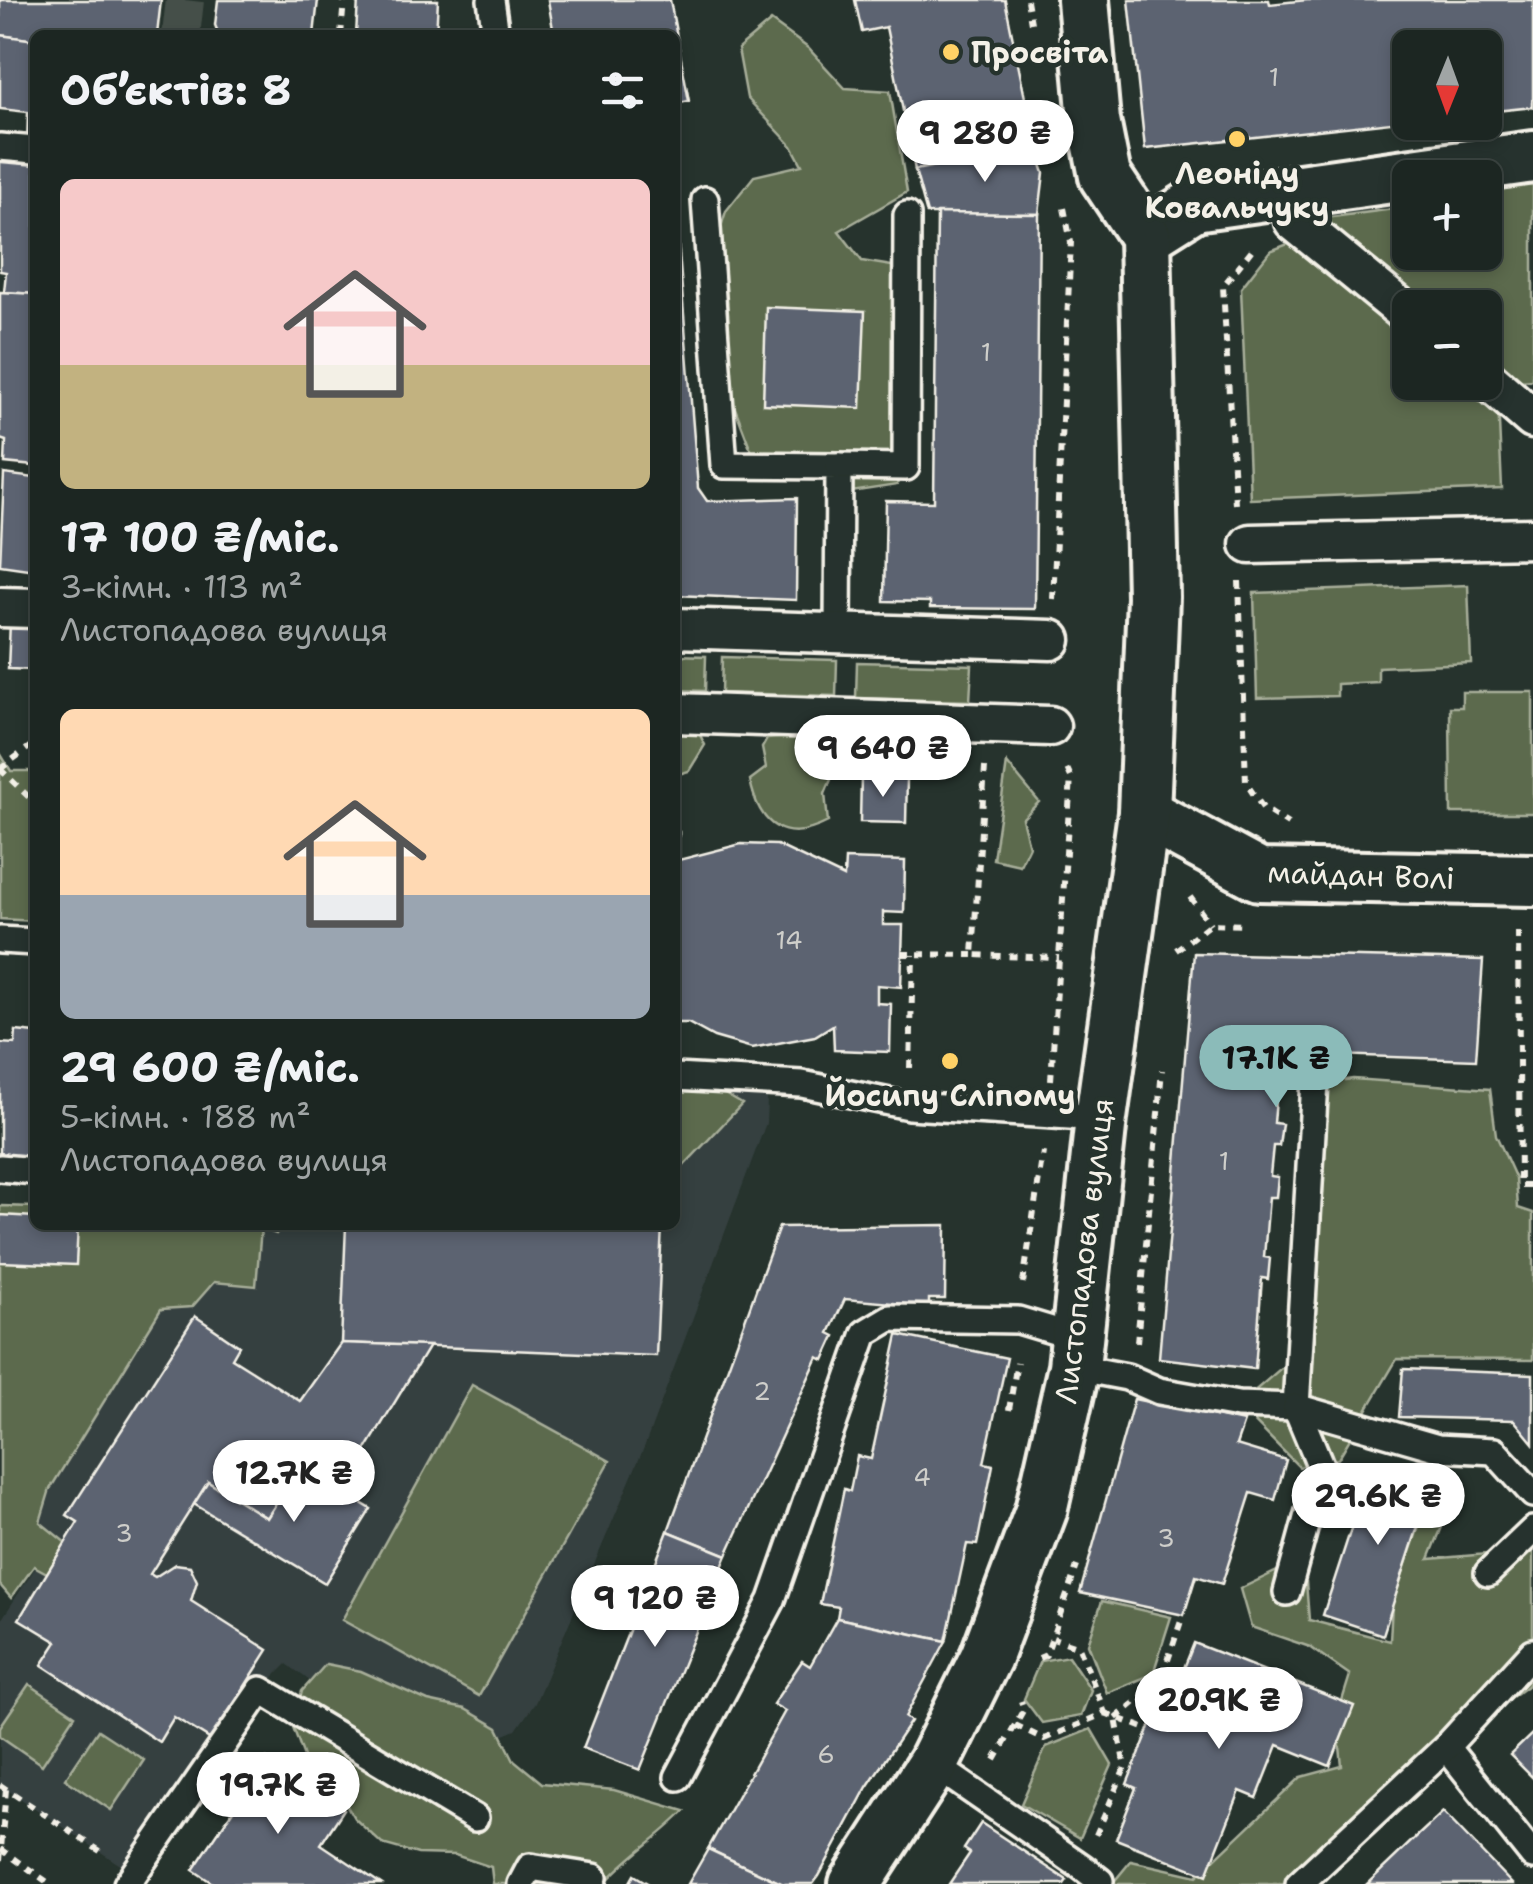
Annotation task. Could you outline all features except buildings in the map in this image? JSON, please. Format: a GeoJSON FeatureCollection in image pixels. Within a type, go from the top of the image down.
{"type":"FeatureCollection","features":[{"type":"Feature","properties":{"kind":"street"},"geometry":{"type":"LineString","coordinates":[[1082,0],[1094,121],[1105,176],[1145,236],[1194,205],[1533,158]]}},
{"type":"Feature","properties":{"kind":"street"},"geometry":{"type":"LineString","coordinates":[[1280,227],[1392,304]]}},
{"type":"Feature","properties":{"kind":"street","name":"Листопадова вулиця"},"geometry":{"type":"LineString","coordinates":[[855,1884],[933,1764],[986,1657],[1040,1511],[1076,1352],[1101,1118],[1144,813],[1153,597],[1145,236]]}},
{"type":"Feature","properties":{"kind":"street"},"geometry":{"type":"LineString","coordinates":[[1502,392],[1533,419]]}},
{"type":"Feature","properties":{"kind":"street"},"geometry":{"type":"LineString","coordinates":[[1241,544],[1533,538]]}},
{"type":"Feature","properties":{"kind":"street"},"geometry":{"type":"LineString","coordinates":[[0,606],[30,608]]}},
{"type":"Feature","properties":{"kind":"street"},"geometry":{"type":"LineString","coordinates":[[680,628],[1051,640]]}},
{"type":"Feature","properties":{"kind":"street"},"geometry":{"type":"LineString","coordinates":[[680,714],[1050,726]]}},
{"type":"Feature","properties":{"kind":"street","name":"майдан Волі"},"geometry":{"type":"LineString","coordinates":[[1144,813],[1259,875],[1533,880]]}},
{"type":"Feature","properties":{"kind":"lane"},"geometry":{"type":"LineString","coordinates":[[491,0],[495,30]]}},
{"type":"Feature","properties":{"kind":"lane"},"geometry":{"type":"LineString","coordinates":[[0,147],[30,150]]}},
{"type":"Feature","properties":{"kind":"lane"},"geometry":{"type":"LineString","coordinates":[[705,200],[724,466],[906,467],[907,215]]}},
{"type":"Feature","properties":{"kind":"lane"},"geometry":{"type":"LineString","coordinates":[[838,633],[839,466]]}},
{"type":"Feature","properties":{"kind":"lane"},"geometry":{"type":"LineString","coordinates":[[0,940],[30,942]]}},
{"type":"Feature","properties":{"kind":"lane"},"geometry":{"type":"LineString","coordinates":[[680,1076],[802,1084],[909,1106],[1101,1118]]}},
{"type":"Feature","properties":{"kind":"lane"},"geometry":{"type":"LineString","coordinates":[[1287,1592],[1321,1467],[1296,1407],[1315,1082]]}},
{"type":"Feature","properties":{"kind":"lane"},"geometry":{"type":"LineString","coordinates":[[0,1168],[30,1171]]}},
{"type":"Feature","properties":{"kind":"lane"},"geometry":{"type":"LineString","coordinates":[[678,1777],[772,1600],[865,1333],[890,1318],[1018,1320],[1127,1378],[1160,1391],[1238,1405],[1296,1407],[1438,1448],[1494,1451],[1533,1494]]}},
{"type":"Feature","properties":{"kind":"lane"},"geometry":{"type":"LineString","coordinates":[[1488,1573],[1533,1530]]}},
{"type":"Feature","properties":{"kind":"lane"},"geometry":{"type":"LineString","coordinates":[[1299,1884],[1446,1747],[1533,1652]]}},
{"type":"Feature","properties":{"kind":"lane"},"geometry":{"type":"LineString","coordinates":[[131,1879],[261,1690],[475,1818]]}},
{"type":"Feature","properties":{"kind":"lane"},"geometry":{"type":"LineString","coordinates":[[1446,1747],[1533,1856]]}},
{"type":"Feature","properties":{"kind":"lane"},"geometry":{"type":"LineString","coordinates":[[933,1764],[1090,1876]]}},
{"type":"Feature","properties":{"kind":"lane"},"geometry":{"type":"LineString","coordinates":[[521,1884],[530,1866],[594,1876]]}},
{"type":"Feature","properties":{"kind":"path"},"geometry":{"type":"LineString","coordinates":[[342,30],[344,0]]}},
{"type":"Feature","properties":{"kind":"path"},"geometry":{"type":"LineString","coordinates":[[1028,0],[1034,37]]}},
{"type":"Feature","properties":{"kind":"path"},"geometry":{"type":"LineString","coordinates":[[1051,640],[1070,242],[1062,197]]}},
{"type":"Feature","properties":{"kind":"path"},"geometry":{"type":"LineString","coordinates":[[1280,227],[1223,286],[1241,544],[1246,783],[1263,808],[1288,824],[1308,825]]}},
{"type":"Feature","properties":{"kind":"path"},"geometry":{"type":"LineString","coordinates":[[973,955],[988,725]]}},
{"type":"Feature","properties":{"kind":"path"},"geometry":{"type":"LineString","coordinates":[[30,747],[0,769],[30,798]]}},
{"type":"Feature","properties":{"kind":"path"},"geometry":{"type":"LineString","coordinates":[[1018,1320],[1048,1116],[1071,777]]}},
{"type":"Feature","properties":{"kind":"path"},"geometry":{"type":"LineString","coordinates":[[1190,897],[1210,924]]}},
{"type":"Feature","properties":{"kind":"path"},"geometry":{"type":"LineString","coordinates":[[1518,932],[1520,1186],[1532,1186]]}},
{"type":"Feature","properties":{"kind":"path"},"geometry":{"type":"LineString","coordinates":[[902,954],[1059,958]]}},
{"type":"Feature","properties":{"kind":"path"},"geometry":{"type":"LineString","coordinates":[[909,1106],[913,954]]}},
{"type":"Feature","properties":{"kind":"path"},"geometry":{"type":"LineString","coordinates":[[1519,1046],[1533,1047]]}},
{"type":"Feature","properties":{"kind":"path"},"geometry":{"type":"LineString","coordinates":[[1116,1718],[1161,1680],[1181,1621]]}},
{"type":"Feature","properties":{"kind":"path"},"geometry":{"type":"LineString","coordinates":[[1053,1638],[1078,1647],[1105,1712],[1149,1730]]}},
{"type":"Feature","properties":{"kind":"path"},"geometry":{"type":"LineString","coordinates":[[1015,1726],[1044,1739],[1105,1712]]}},
{"type":"Feature","properties":{"kind":"path"},"geometry":{"type":"LineString","coordinates":[[1090,1876],[1125,1768],[1116,1718]]}},
{"type":"Feature","properties":{"kind":"path"},"geometry":{"type":"LineString","coordinates":[[0,1861],[3,1787]]}},
{"type":"Feature","properties":{"kind":"path"},"geometry":{"type":"LineString","coordinates":[[3,1787],[131,1879]]}},
{"type":"Feature","properties":{"kind":"path"},"geometry":{"type":"LineString","coordinates":[[0,1849],[50,1884]]}},
{"type":"Feature","properties":{"kind":"shaded area"},"geometry":{"type":"Polygon","coordinates":[[[680,1091],[767,1098],[766,1123],[645,1445],[535,1703],[516,1730],[476,1747],[329,1695],[287,1664],[261,1690],[134,1874],[0,1785],[0,1622],[36,1567],[0,1543],[0,1206],[30,1207],[30,1230],[680,1230],[680,1091]]]}},
{"type":"Feature","properties":{"kind":"green space"},"geometry":{"type":"Polygon","coordinates":[[[771,21],[808,48],[845,88],[890,91],[907,192],[839,231],[862,261],[904,268],[911,437],[897,485],[845,493],[805,454],[753,455],[717,361],[712,255],[726,211],[754,176],[802,165],[792,146],[747,98],[738,49],[771,21]]]}},
{"type":"Feature","properties":{"kind":"green space"},"geometry":{"type":"Polygon","coordinates":[[[1502,183],[1533,185],[1533,380],[1502,380],[1502,290],[1392,290],[1392,400],[1498,400],[1502,489],[1250,499],[1241,288],[1270,251],[1321,231],[1324,218],[1392,209],[1392,270],[1502,270],[1502,183]]]}},
{"type":"Feature","properties":{"kind":"green space"},"geometry":{"type":"Polygon","coordinates":[[[1468,585],[1471,663],[1378,667],[1378,682],[1337,684],[1337,696],[1257,698],[1254,593],[1468,585]]]}},
{"type":"Feature","properties":{"kind":"green space"},"geometry":{"type":"Polygon","coordinates":[[[680,655],[706,656],[705,691],[680,690],[680,655]]]}},
{"type":"Feature","properties":{"kind":"green space"},"geometry":{"type":"Polygon","coordinates":[[[722,657],[837,660],[836,696],[721,693],[722,657]]]}},
{"type":"Feature","properties":{"kind":"green space"},"geometry":{"type":"Polygon","coordinates":[[[857,662],[972,665],[970,701],[856,698],[857,662]]]}},
{"type":"Feature","properties":{"kind":"green space"},"geometry":{"type":"Polygon","coordinates":[[[1462,692],[1533,692],[1533,813],[1451,813],[1450,707],[1462,707],[1462,692]]]}},
{"type":"Feature","properties":{"kind":"green space"},"geometry":{"type":"Polygon","coordinates":[[[680,711],[693,721],[705,745],[689,771],[680,774],[680,711]]]}},
{"type":"Feature","properties":{"kind":"green space"},"geometry":{"type":"Polygon","coordinates":[[[918,726],[929,741],[930,759],[832,777],[825,794],[828,822],[812,829],[786,831],[767,819],[760,809],[750,780],[766,768],[762,748],[767,739],[918,726]]]}},
{"type":"Feature","properties":{"kind":"green space"},"geometry":{"type":"Polygon","coordinates":[[[0,753],[11,771],[30,771],[30,921],[0,919],[0,753]]]}},
{"type":"Feature","properties":{"kind":"green space"},"geometry":{"type":"Polygon","coordinates":[[[1007,763],[1039,802],[1022,819],[1029,846],[1020,865],[993,859],[1007,763]]]}},
{"type":"Feature","properties":{"kind":"green space"},"geometry":{"type":"Polygon","coordinates":[[[1353,1079],[1490,1089],[1496,1135],[1516,1179],[1518,1208],[1533,1213],[1533,1360],[1397,1359],[1338,1459],[1299,1467],[1238,1405],[1300,1352],[1321,1083],[1353,1079]]]}},
{"type":"Feature","properties":{"kind":"green space"},"geometry":{"type":"Polygon","coordinates":[[[702,1081],[742,1104],[680,1170],[680,1082],[702,1081]]]}},
{"type":"Feature","properties":{"kind":"green space"},"geometry":{"type":"Polygon","coordinates":[[[0,1206],[30,1207],[30,1230],[261,1230],[256,1286],[214,1282],[192,1307],[161,1309],[50,1489],[40,1522],[66,1543],[47,1573],[34,1566],[11,1598],[0,1585],[0,1206]]]}},
{"type":"Feature","properties":{"kind":"green space"},"geometry":{"type":"Polygon","coordinates":[[[472,1385],[610,1461],[479,1696],[342,1620],[472,1385]]]}},
{"type":"Feature","properties":{"kind":"green space"},"geometry":{"type":"Polygon","coordinates":[[[1452,1502],[1429,1559],[1533,1550],[1533,1675],[1527,1686],[1474,1725],[1384,1811],[1329,1839],[1307,1884],[1112,1884],[1131,1861],[1197,1876],[1301,1777],[1342,1766],[1337,1717],[1350,1675],[1310,1647],[1251,1627],[1240,1589],[1277,1571],[1306,1582],[1309,1620],[1390,1641],[1392,1604],[1426,1506],[1452,1502]]]}},
{"type":"Feature","properties":{"kind":"green space"},"geometry":{"type":"Polygon","coordinates":[[[1102,1601],[1171,1617],[1153,1674],[1107,1693],[1088,1644],[1102,1601]]]}},
{"type":"Feature","properties":{"kind":"green space"},"geometry":{"type":"Polygon","coordinates":[[[1068,1656],[1091,1690],[1081,1716],[1042,1723],[1024,1699],[1040,1661],[1068,1656]]]}},
{"type":"Feature","properties":{"kind":"green space"},"geometry":{"type":"Polygon","coordinates":[[[326,1664],[361,1671],[428,1701],[465,1709],[498,1728],[514,1760],[542,1783],[614,1790],[685,1811],[604,1884],[493,1884],[491,1867],[455,1855],[418,1854],[382,1844],[354,1818],[335,1785],[306,1762],[293,1727],[302,1691],[326,1664]]]}},
{"type":"Feature","properties":{"kind":"green space"},"geometry":{"type":"Polygon","coordinates":[[[29,1684],[75,1715],[42,1765],[0,1736],[0,1727],[29,1684]]]}},
{"type":"Feature","properties":{"kind":"green space"},"geometry":{"type":"Polygon","coordinates":[[[1091,1729],[1112,1765],[1080,1838],[1021,1804],[1046,1747],[1091,1729]]]}},
{"type":"Feature","properties":{"kind":"green space"},"geometry":{"type":"Polygon","coordinates":[[[98,1730],[144,1760],[111,1810],[65,1779],[98,1730]]]}},
{"type":"Feature","properties":{"kind":"tunnel"},"geometry":{"type":"LineString","coordinates":[[182,30],[185,0]]}},
{"type":"Feature","properties":{"kind":"place","name":"Просвіта"},"geometry":{"type":"Point","coordinates":[951,52]}},
{"type":"Feature","properties":{"kind":"place","name":"Леоніду Ковальчуку"},"geometry":{"type":"Point","coordinates":[1237,139]}},
{"type":"Feature","properties":{"kind":"place","name":"Йосипу Сліпому"},"geometry":{"type":"Point","coordinates":[950,1061]}}]}
